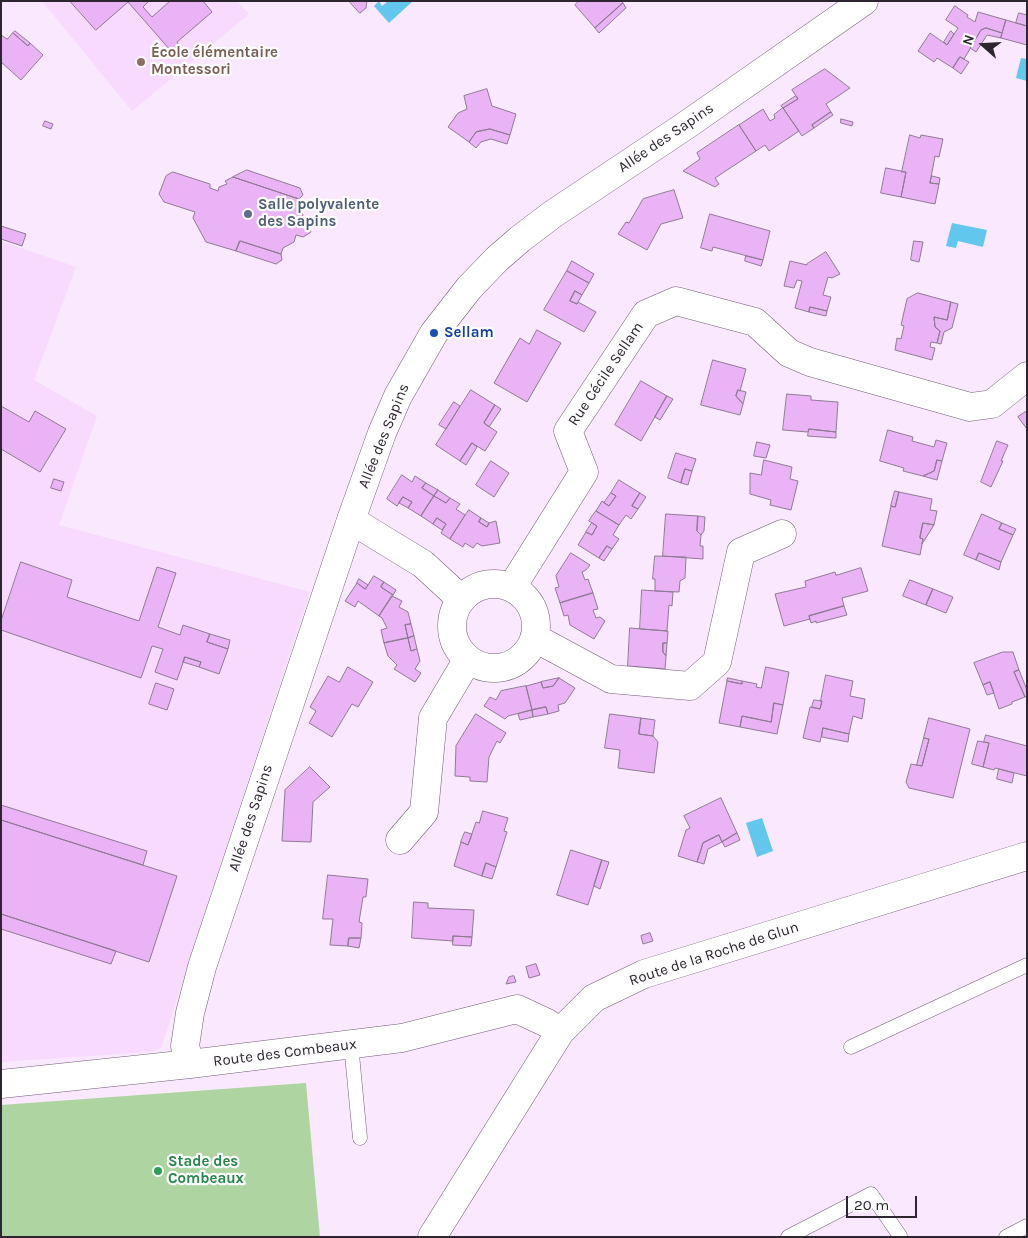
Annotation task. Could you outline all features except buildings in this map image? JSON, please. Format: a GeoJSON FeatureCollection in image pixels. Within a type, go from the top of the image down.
{"type":"FeatureCollection","features":[{"type":"Feature","properties":{"kind":"street","name":"Allée des Sapins"},"geometry":{"type":"LineString","coordinates":[[190,1064],[185,1046],[190,1014],[202,967],[350,520],[398,396],[434,333],[469,288],[497,258],[553,214],[693,120],[864,1]]}},
{"type":"Feature","properties":{"kind":"street","name":"Rue Cécile Sellam"},"geometry":{"type":"LineString","coordinates":[[512,587],[584,472],[568,431],[646,314],[676,300],[755,322],[789,353],[810,362],[970,407],[992,404],[1027,376]]}},
{"type":"Feature","properties":{"kind":"street"},"geometry":{"type":"LineString","coordinates":[[350,520],[423,564],[461,599]]}},
{"type":"Feature","properties":{"kind":"street"},"geometry":{"type":"LineString","coordinates":[[535,638],[611,679],[690,686],[717,662],[740,552],[782,534]]}},
{"type":"Feature","properties":{"kind":"street"},"geometry":{"type":"LineString","coordinates":[[498,583],[512,587],[522,593],[530,603],[535,614],[537,626],[535,638],[529,650],[519,660],[507,666],[494,668],[480,666],[468,660],[459,650],[454,638],[452,624],[455,611],[461,599],[472,590],[484,584],[498,583]]}},
{"type":"Feature","properties":{"kind":"street"},"geometry":{"type":"LineString","coordinates":[[400,840],[424,812],[433,718],[468,660]]}},
{"type":"Feature","properties":{"kind":"street","name":"Route de la Roche de Glun"},"geometry":{"type":"LineString","coordinates":[[432,1237],[560,1032],[594,998],[644,974],[1027,856]]}},
{"type":"Feature","properties":{"kind":"street","name":"Route des Combeaux"},"geometry":{"type":"LineString","coordinates":[[1,1084],[190,1064],[402,1038],[517,1009],[547,1023],[560,1032]]}},
{"type":"Feature","properties":{"kind":"lane"},"geometry":{"type":"LineString","coordinates":[[851,1047],[1027,965]]}},
{"type":"Feature","properties":{"kind":"lane"},"geometry":{"type":"LineString","coordinates":[[351,1044],[360,1138]]}},
{"type":"Feature","properties":{"kind":"lane"},"geometry":{"type":"LineString","coordinates":[[788,1237],[871,1194],[900,1236]]}},
{"type":"Feature","properties":{"kind":"lane"},"geometry":{"type":"LineString","coordinates":[[1006,1237],[1027,1226]]}},
{"type":"Feature","properties":{"kind":"shaded area","name":"École élémentaire Montessori"},"geometry":{"type":"Polygon","coordinates":[[[42,1],[237,1],[249,14],[132,111],[42,1]]]}},
{"type":"Feature","properties":{"kind":"shaded area"},"geometry":{"type":"Polygon","coordinates":[[[1,241],[76,267],[34,380],[97,416],[59,525],[310,592],[161,1048],[149,1052],[1,1062],[1,241]]]}},
{"type":"Feature","properties":{"kind":"green space","name":"Stade des Combeaux"},"geometry":{"type":"Polygon","coordinates":[[[306,1083],[320,1237],[1,1237],[1,1105],[306,1083]]]}},
{"type":"Feature","properties":{"kind":"water"},"geometry":{"type":"Polygon","coordinates":[[[379,1],[382,6],[388,1],[413,1],[389,23],[374,6],[379,1]]]}},
{"type":"Feature","properties":{"kind":"water"},"geometry":{"type":"Polygon","coordinates":[[[1021,58],[1027,59],[1027,81],[1016,78],[1021,58]]]}},
{"type":"Feature","properties":{"kind":"water"},"geometry":{"type":"Polygon","coordinates":[[[952,223],[987,230],[983,247],[958,241],[956,248],[946,246],[952,223]]]}},
{"type":"Feature","properties":{"kind":"water"},"geometry":{"type":"Polygon","coordinates":[[[762,818],[773,851],[757,857],[746,823],[762,818]]]}},
{"type":"Feature","properties":{"kind":"place","name":"École élémentaire Montessori"},"geometry":{"type":"Point","coordinates":[141,62]}},
{"type":"Feature","properties":{"kind":"place","name":"Salle polyvalente des Sapins"},"geometry":{"type":"Point","coordinates":[248,214]}},
{"type":"Feature","properties":{"kind":"place","name":"Sellam"},"geometry":{"type":"Point","coordinates":[434,333]}},
{"type":"Feature","properties":{"kind":"place","name":"Stade des Combeaux"},"geometry":{"type":"Point","coordinates":[158,1171]}}]}
